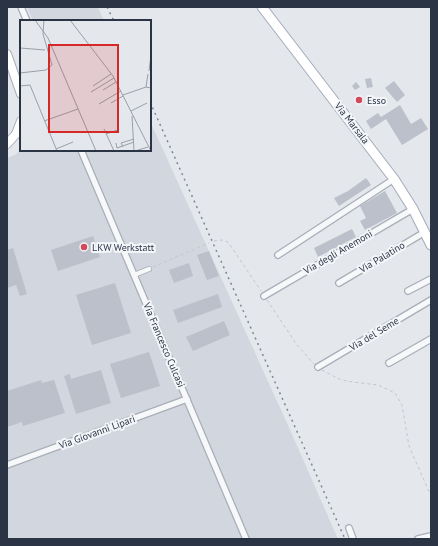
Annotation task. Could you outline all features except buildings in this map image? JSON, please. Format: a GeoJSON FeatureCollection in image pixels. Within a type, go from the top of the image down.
{"type":"FeatureCollection","features":[{"type":"Feature","properties":{"kind":"main road","name":"Via Marsala"},"geometry":{"type":"LineString","coordinates":[[262,7],[394,179],[413,209],[431,245]]}},
{"type":"Feature","properties":{"kind":"main road"},"geometry":{"type":"LineString","coordinates":[[7,54],[20,91]]}},
{"type":"Feature","properties":{"kind":"main road"},"geometry":{"type":"LineString","coordinates":[[7,144],[16,134],[20,124]]}},
{"type":"Feature","properties":{"kind":"street"},"geometry":{"type":"LineString","coordinates":[[21,7],[27,20]]}},
{"type":"Feature","properties":{"kind":"street","name":"Via Francesco Culcasi"},"geometry":{"type":"LineString","coordinates":[[81,151],[246,539]]}},
{"type":"Feature","properties":{"kind":"street"},"geometry":{"type":"LineString","coordinates":[[278,255],[394,179]]}},
{"type":"Feature","properties":{"kind":"street","name":"Via degli Anemoni"},"geometry":{"type":"LineString","coordinates":[[264,296],[413,209]]}},
{"type":"Feature","properties":{"kind":"street","name":"Via Palatino"},"geometry":{"type":"LineString","coordinates":[[339,283],[425,232]]}},
{"type":"Feature","properties":{"kind":"street"},"geometry":{"type":"LineString","coordinates":[[134,275],[149,269]]}},
{"type":"Feature","properties":{"kind":"street"},"geometry":{"type":"LineString","coordinates":[[408,292],[431,279]]}},
{"type":"Feature","properties":{"kind":"street","name":"Via del Seme"},"geometry":{"type":"LineString","coordinates":[[318,367],[431,300]]}},
{"type":"Feature","properties":{"kind":"street"},"geometry":{"type":"LineString","coordinates":[[389,363],[431,339]]}},
{"type":"Feature","properties":{"kind":"street","name":"Via Giovanni Lipari"},"geometry":{"type":"LineString","coordinates":[[7,465],[187,399]]}},
{"type":"Feature","properties":{"kind":"street"},"geometry":{"type":"LineString","coordinates":[[349,528],[354,539]]}},
{"type":"Feature","properties":{"kind":"street"},"geometry":{"type":"LineString","coordinates":[[418,539],[431,536]]}},
{"type":"Feature","properties":{"kind":"path"},"geometry":{"type":"LineString","coordinates":[[214,241],[222,240],[228,242],[297,345],[309,360],[318,367],[342,380],[378,385],[395,393],[402,405],[409,446],[431,496]]}},
{"type":"Feature","properties":{"kind":"path"},"geometry":{"type":"LineString","coordinates":[[149,269],[209,243]]}},
{"type":"Feature","properties":{"kind":"shaded area"},"geometry":{"type":"Polygon","coordinates":[[[27,7],[98,7],[104,20],[33,20],[27,7]]]}},
{"type":"Feature","properties":{"kind":"shaded area"},"geometry":{"type":"Polygon","coordinates":[[[151,123],[338,539],[7,539],[7,158],[15,155],[20,150],[151,151],[151,123]]]}},
{"type":"Feature","properties":{"kind":"railway"},"geometry":{"type":"LineString","coordinates":[[107,7],[114,20]]}},
{"type":"Feature","properties":{"kind":"railway"},"geometry":{"type":"LineString","coordinates":[[151,104],[345,539]]}},
{"type":"Feature","properties":{"kind":"place","name":"Esso"},"geometry":{"type":"Point","coordinates":[359,100]}},
{"type":"Feature","properties":{"kind":"place","name":"LKW Werkstatt"},"geometry":{"type":"Point","coordinates":[84,247]}}]}
